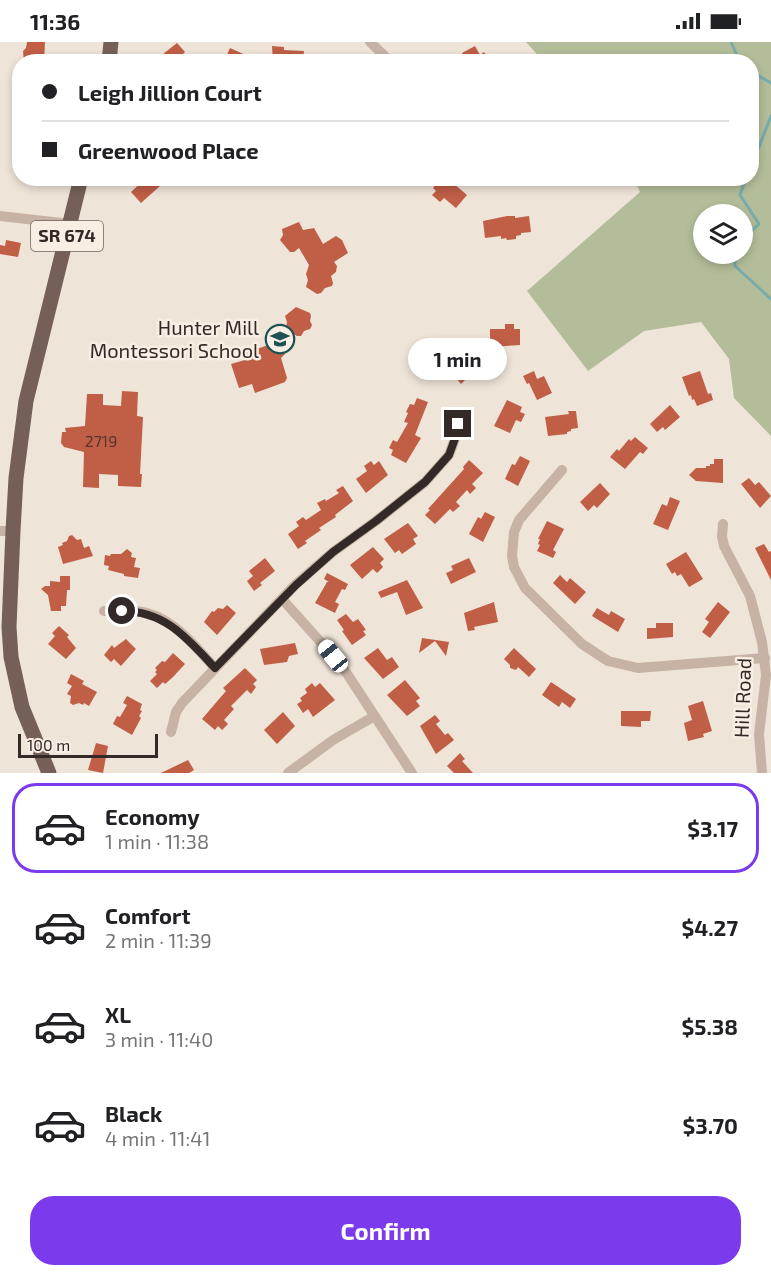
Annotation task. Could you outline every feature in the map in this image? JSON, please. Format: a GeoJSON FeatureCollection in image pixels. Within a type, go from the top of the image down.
{"type":"FeatureCollection","features":[{"type":"Feature","properties":{"kind":"main road","name":"SR 674"},"geometry":{"type":"LineString","coordinates":[[49,773],[22,706],[11,657],[6,531],[26,401],[79,186]]}},
{"type":"Feature","properties":{"kind":"street"},"geometry":{"type":"LineString","coordinates":[[370,42],[383,54]]}},
{"type":"Feature","properties":{"kind":"street"},"geometry":{"type":"LineString","coordinates":[[0,216],[70,224]]}},
{"type":"Feature","properties":{"kind":"street"},"geometry":{"type":"LineString","coordinates":[[171,732],[176,712],[182,703],[296,585],[333,552],[425,482],[449,455],[458,424]]}},
{"type":"Feature","properties":{"kind":"street"},"geometry":{"type":"LineString","coordinates":[[562,470],[519,520],[512,543],[512,555],[514,567],[525,588],[573,637],[608,661],[638,668],[765,658]]}},
{"type":"Feature","properties":{"kind":"street","name":"Hill Road"},"geometry":{"type":"LineString","coordinates":[[723,524],[724,546],[750,596],[758,620],[765,658],[765,693],[759,734],[762,773]]}},
{"type":"Feature","properties":{"kind":"street"},"geometry":{"type":"LineString","coordinates":[[283,600],[342,666],[412,773]]}},
{"type":"Feature","properties":{"kind":"street"},"geometry":{"type":"LineString","coordinates":[[104,611],[139,611],[167,622],[187,638],[215,668]]}},
{"type":"Feature","properties":{"kind":"street"},"geometry":{"type":"LineString","coordinates":[[288,773],[333,740],[374,717]]}},
{"type":"Feature","properties":{"kind":"green space"},"geometry":{"type":"Polygon","coordinates":[[[526,42],[771,42],[771,436],[734,398],[729,359],[701,322],[644,331],[588,371],[527,291],[640,192],[637,186],[759,186],[759,54],[537,54],[526,42]]]}},
{"type":"Feature","properties":{"kind":"building"},"geometry":{"type":"Polygon","coordinates":[[[27,42],[45,42],[44,54],[23,54],[27,42]]]}},
{"type":"Feature","properties":{"kind":"building"},"geometry":{"type":"Polygon","coordinates":[[[177,43],[185,52],[183,54],[163,54],[177,43]]]}},
{"type":"Feature","properties":{"kind":"building"},"geometry":{"type":"Polygon","coordinates":[[[272,46],[284,47],[284,50],[304,51],[304,54],[272,54],[272,46]]]}},
{"type":"Feature","properties":{"kind":"building"},"geometry":{"type":"Polygon","coordinates":[[[475,46],[479,54],[463,54],[475,46]]]}},
{"type":"Feature","properties":{"kind":"building"},"geometry":{"type":"Polygon","coordinates":[[[230,48],[244,54],[227,54],[230,48]]]}},
{"type":"Feature","properties":{"kind":"building"},"geometry":{"type":"Polygon","coordinates":[[[137,186],[160,186],[141,203],[131,192],[137,186]]]}},
{"type":"Feature","properties":{"kind":"building"},"geometry":{"type":"Polygon","coordinates":[[[435,186],[456,186],[467,195],[456,208],[444,198],[440,202],[432,195],[436,191],[433,188],[435,186]]]}},
{"type":"Feature","properties":{"kind":"building"},"geometry":{"type":"Polygon","coordinates":[[[515,216],[515,218],[529,216],[531,232],[521,233],[516,236],[516,239],[501,239],[501,236],[485,238],[483,221],[515,216]]]}},
{"type":"Feature","properties":{"kind":"building"},"geometry":{"type":"Polygon","coordinates":[[[299,222],[303,230],[314,228],[323,244],[336,236],[342,240],[348,253],[334,262],[337,266],[336,272],[331,276],[332,286],[325,288],[321,293],[317,294],[306,287],[309,265],[299,248],[290,252],[280,240],[283,235],[282,229],[299,222]]]}},
{"type":"Feature","properties":{"kind":"building"},"geometry":{"type":"Polygon","coordinates":[[[6,240],[21,243],[18,257],[0,254],[0,245],[5,246],[6,240]]]}},
{"type":"Feature","properties":{"kind":"building"},"geometry":{"type":"Polygon","coordinates":[[[296,307],[310,313],[311,316],[310,329],[304,331],[301,336],[286,329],[285,316],[296,307]]]}},
{"type":"Feature","properties":{"kind":"building"},"geometry":{"type":"Polygon","coordinates":[[[505,324],[514,324],[514,329],[520,329],[520,345],[490,347],[490,329],[505,329],[505,324]]]}},
{"type":"Feature","properties":{"kind":"building"},"geometry":{"type":"Polygon","coordinates":[[[271,344],[284,350],[285,354],[281,358],[287,378],[285,382],[255,393],[252,384],[239,388],[231,364],[245,360],[248,352],[271,344]]]}},
{"type":"Feature","properties":{"kind":"building"},"geometry":{"type":"Polygon","coordinates":[[[472,347],[483,362],[461,384],[447,367],[455,361],[457,364],[469,355],[466,351],[472,347]]]}},
{"type":"Feature","properties":{"kind":"building"},"geometry":{"type":"Polygon","coordinates":[[[534,371],[537,379],[544,376],[552,393],[537,400],[523,376],[534,371]]]}},
{"type":"Feature","properties":{"kind":"building"},"geometry":{"type":"Polygon","coordinates":[[[700,371],[708,394],[711,393],[713,400],[697,406],[691,395],[689,396],[682,377],[700,371]]]}},
{"type":"Feature","properties":{"kind":"building"},"geometry":{"type":"Polygon","coordinates":[[[122,391],[138,392],[137,416],[143,417],[141,487],[118,486],[118,475],[99,474],[99,488],[83,487],[84,452],[64,447],[61,443],[62,432],[66,432],[65,428],[85,426],[87,394],[103,394],[103,405],[121,406],[122,391]]]}},
{"type":"Feature","properties":{"kind":"building"},"geometry":{"type":"Polygon","coordinates":[[[417,398],[428,402],[415,435],[421,438],[406,463],[391,455],[393,450],[389,448],[393,440],[397,442],[408,423],[404,422],[408,413],[406,412],[410,404],[414,405],[417,398]]]}},
{"type":"Feature","properties":{"kind":"building"},"geometry":{"type":"Polygon","coordinates":[[[507,400],[522,407],[520,412],[525,414],[521,422],[516,420],[510,433],[494,426],[507,400]]]}},
{"type":"Feature","properties":{"kind":"building"},"geometry":{"type":"Polygon","coordinates":[[[670,405],[680,417],[665,430],[663,427],[657,432],[650,424],[670,405]]]}},
{"type":"Feature","properties":{"kind":"building"},"geometry":{"type":"Polygon","coordinates":[[[568,411],[576,411],[578,428],[571,429],[567,434],[548,436],[545,417],[569,414],[568,411]]]}},
{"type":"Feature","properties":{"kind":"building"},"geometry":{"type":"Polygon","coordinates":[[[635,437],[648,448],[643,454],[640,452],[625,469],[610,457],[617,449],[619,451],[629,439],[631,441],[635,437]]]}},
{"type":"Feature","properties":{"kind":"building"},"geometry":{"type":"Polygon","coordinates":[[[520,456],[530,461],[518,486],[505,479],[512,464],[515,465],[520,456]]]}},
{"type":"Feature","properties":{"kind":"building"},"geometry":{"type":"Polygon","coordinates":[[[714,459],[723,459],[723,483],[696,481],[689,475],[696,468],[706,468],[714,464],[714,459]]]}},
{"type":"Feature","properties":{"kind":"building"},"geometry":{"type":"Polygon","coordinates":[[[469,460],[483,473],[472,484],[476,488],[470,494],[467,490],[456,502],[460,506],[453,512],[450,509],[435,524],[425,515],[430,510],[428,509],[464,469],[463,467],[469,460]]]}},
{"type":"Feature","properties":{"kind":"building"},"geometry":{"type":"Polygon","coordinates":[[[371,461],[374,465],[379,461],[388,475],[366,493],[356,479],[367,471],[364,466],[371,461]]]}},
{"type":"Feature","properties":{"kind":"building"},"geometry":{"type":"Polygon","coordinates":[[[749,478],[755,485],[759,482],[771,496],[760,508],[741,484],[749,478]]]}},
{"type":"Feature","properties":{"kind":"building"},"geometry":{"type":"Polygon","coordinates":[[[600,483],[610,494],[597,508],[594,505],[588,511],[580,502],[600,483]]]}},
{"type":"Feature","properties":{"kind":"building"},"geometry":{"type":"Polygon","coordinates":[[[343,486],[353,501],[335,515],[336,517],[319,528],[321,530],[298,549],[288,534],[299,526],[296,522],[303,517],[306,520],[321,510],[317,503],[325,499],[326,501],[339,493],[336,490],[343,486]]]}},
{"type":"Feature","properties":{"kind":"building"},"geometry":{"type":"Polygon","coordinates":[[[670,497],[680,501],[668,530],[653,524],[662,504],[667,506],[670,497]]]}},
{"type":"Feature","properties":{"kind":"building"},"geometry":{"type":"Polygon","coordinates":[[[485,512],[495,517],[483,542],[469,534],[478,517],[481,519],[485,512]]]}},
{"type":"Feature","properties":{"kind":"building"},"geometry":{"type":"Polygon","coordinates":[[[547,521],[564,529],[553,550],[556,552],[553,558],[537,551],[540,545],[538,544],[540,539],[538,539],[547,521]]]}},
{"type":"Feature","properties":{"kind":"building"},"geometry":{"type":"Polygon","coordinates":[[[408,523],[418,536],[413,539],[416,544],[402,554],[399,550],[395,553],[384,539],[408,523]]]}},
{"type":"Feature","properties":{"kind":"building"},"geometry":{"type":"Polygon","coordinates":[[[72,535],[77,540],[81,539],[84,548],[89,546],[93,556],[63,564],[58,547],[72,535]]]}},
{"type":"Feature","properties":{"kind":"building"},"geometry":{"type":"Polygon","coordinates":[[[764,544],[769,552],[771,551],[771,580],[755,548],[764,544]]]}},
{"type":"Feature","properties":{"kind":"building"},"geometry":{"type":"Polygon","coordinates":[[[373,547],[384,559],[380,563],[383,567],[377,573],[373,569],[362,579],[350,565],[373,547]]]}},
{"type":"Feature","properties":{"kind":"building"},"geometry":{"type":"Polygon","coordinates":[[[127,549],[132,553],[131,557],[136,558],[134,567],[140,568],[138,578],[108,570],[109,566],[104,565],[105,555],[121,554],[127,549]]]}},
{"type":"Feature","properties":{"kind":"building"},"geometry":{"type":"Polygon","coordinates":[[[686,552],[703,579],[689,587],[681,574],[677,576],[675,572],[672,574],[666,564],[686,552]]]}},
{"type":"Feature","properties":{"kind":"building"},"geometry":{"type":"Polygon","coordinates":[[[265,558],[275,571],[254,591],[247,581],[253,576],[249,571],[265,558]]]}},
{"type":"Feature","properties":{"kind":"building"},"geometry":{"type":"Polygon","coordinates":[[[469,558],[476,572],[451,584],[446,573],[453,570],[451,566],[469,558]]]}},
{"type":"Feature","properties":{"kind":"building"},"geometry":{"type":"Polygon","coordinates":[[[327,573],[348,584],[345,590],[342,589],[335,602],[339,604],[335,613],[315,603],[329,582],[324,579],[327,573]]]}},
{"type":"Feature","properties":{"kind":"building"},"geometry":{"type":"Polygon","coordinates":[[[560,575],[567,582],[570,578],[586,592],[575,604],[553,583],[560,575]]]}},
{"type":"Feature","properties":{"kind":"building"},"geometry":{"type":"Polygon","coordinates":[[[60,576],[70,576],[70,590],[67,590],[66,606],[61,606],[61,611],[51,611],[48,595],[41,589],[50,586],[50,581],[60,582],[60,576]]]}},
{"type":"Feature","properties":{"kind":"building"},"geometry":{"type":"Polygon","coordinates":[[[407,580],[423,608],[406,615],[397,592],[381,598],[378,592],[407,580]]]}},
{"type":"Feature","properties":{"kind":"building"},"geometry":{"type":"Polygon","coordinates":[[[494,602],[498,622],[474,627],[475,630],[468,631],[464,613],[494,602]]]}},
{"type":"Feature","properties":{"kind":"building"},"geometry":{"type":"Polygon","coordinates":[[[718,602],[730,612],[710,638],[702,632],[709,622],[705,619],[718,602]]]}},
{"type":"Feature","properties":{"kind":"building"},"geometry":{"type":"Polygon","coordinates":[[[227,605],[236,613],[217,635],[204,622],[212,611],[218,608],[223,609],[227,605]]]}},
{"type":"Feature","properties":{"kind":"building"},"geometry":{"type":"Polygon","coordinates":[[[597,608],[609,615],[611,611],[625,619],[618,632],[592,616],[597,608]]]}},
{"type":"Feature","properties":{"kind":"building"},"geometry":{"type":"Polygon","coordinates":[[[346,614],[353,622],[358,619],[366,630],[363,631],[366,635],[352,645],[337,620],[346,614]]]}},
{"type":"Feature","properties":{"kind":"building"},"geometry":{"type":"Polygon","coordinates":[[[656,623],[673,623],[673,637],[647,639],[647,628],[656,628],[656,623]]]}},
{"type":"Feature","properties":{"kind":"building"},"geometry":{"type":"Polygon","coordinates":[[[59,626],[69,635],[67,637],[76,648],[66,659],[48,644],[55,636],[52,633],[59,626]]]}},
{"type":"Feature","properties":{"kind":"building"},"geometry":{"type":"Polygon","coordinates":[[[422,638],[449,642],[446,656],[435,641],[419,653],[422,638]]]}},
{"type":"Feature","properties":{"kind":"building"},"geometry":{"type":"Polygon","coordinates":[[[126,639],[136,649],[121,666],[114,659],[111,662],[104,655],[112,645],[114,648],[126,639]]]}},
{"type":"Feature","properties":{"kind":"building"},"geometry":{"type":"Polygon","coordinates":[[[295,643],[298,654],[289,656],[287,662],[264,665],[260,649],[295,643]]]}},
{"type":"Feature","properties":{"kind":"building"},"geometry":{"type":"Polygon","coordinates":[[[378,648],[387,660],[392,657],[399,667],[383,679],[364,658],[378,648]]]}},
{"type":"Feature","properties":{"kind":"building"},"geometry":{"type":"Polygon","coordinates":[[[514,648],[536,669],[529,677],[518,667],[516,670],[510,668],[504,659],[514,648]]]}},
{"type":"Feature","properties":{"kind":"building"},"geometry":{"type":"Polygon","coordinates":[[[173,653],[185,664],[165,684],[163,682],[157,688],[150,681],[157,674],[155,668],[173,653]]]}},
{"type":"Feature","properties":{"kind":"building"},"geometry":{"type":"Polygon","coordinates":[[[245,668],[257,680],[253,684],[256,687],[251,694],[247,690],[231,706],[234,709],[224,720],[228,724],[222,730],[218,726],[215,730],[202,719],[226,691],[223,688],[245,668]]]}},
{"type":"Feature","properties":{"kind":"building"},"geometry":{"type":"Polygon","coordinates":[[[71,674],[84,681],[82,684],[97,692],[89,706],[84,703],[73,705],[70,703],[71,696],[67,694],[72,686],[67,683],[71,674]]]}},
{"type":"Feature","properties":{"kind":"building"},"geometry":{"type":"Polygon","coordinates":[[[405,680],[420,698],[416,701],[420,706],[407,716],[387,695],[405,680]]]}},
{"type":"Feature","properties":{"kind":"building"},"geometry":{"type":"Polygon","coordinates":[[[551,682],[576,699],[570,708],[562,702],[559,707],[542,695],[551,682]]]}},
{"type":"Feature","properties":{"kind":"building"},"geometry":{"type":"Polygon","coordinates":[[[312,683],[315,687],[320,683],[335,700],[313,717],[308,709],[303,713],[297,704],[302,701],[300,698],[307,693],[305,689],[312,683]]]}},
{"type":"Feature","properties":{"kind":"building"},"geometry":{"type":"Polygon","coordinates":[[[127,696],[142,704],[139,716],[141,718],[132,735],[113,724],[127,705],[123,703],[127,696]]]}},
{"type":"Feature","properties":{"kind":"building"},"geometry":{"type":"Polygon","coordinates":[[[703,701],[712,731],[703,734],[704,737],[688,741],[684,723],[692,720],[688,706],[703,701]]]}},
{"type":"Feature","properties":{"kind":"building"},"geometry":{"type":"Polygon","coordinates":[[[621,711],[651,711],[650,721],[641,721],[641,727],[621,726],[621,711]]]}},
{"type":"Feature","properties":{"kind":"building"},"geometry":{"type":"Polygon","coordinates":[[[283,712],[295,726],[277,744],[264,730],[283,712]]]}},
{"type":"Feature","properties":{"kind":"building"},"geometry":{"type":"Polygon","coordinates":[[[435,715],[440,721],[436,724],[445,735],[448,733],[454,740],[436,754],[420,726],[435,715]]]}},
{"type":"Feature","properties":{"kind":"building"},"geometry":{"type":"Polygon","coordinates":[[[96,743],[108,746],[103,773],[88,770],[96,743]]]}},
{"type":"Feature","properties":{"kind":"building"},"geometry":{"type":"Polygon","coordinates":[[[460,753],[465,759],[462,761],[473,773],[454,773],[447,766],[460,753]]]}},
{"type":"Feature","properties":{"kind":"building"},"geometry":{"type":"Polygon","coordinates":[[[188,760],[194,770],[189,773],[161,773],[188,760]]]}},
{"type":"Feature","properties":{"kind":"waterway"},"geometry":{"type":"LineString","coordinates":[[731,42],[736,54]]}},
{"type":"Feature","properties":{"kind":"waterway"},"geometry":{"type":"LineString","coordinates":[[759,76],[771,83]]}},
{"type":"Feature","properties":{"kind":"waterway"},"geometry":{"type":"LineString","coordinates":[[759,147],[771,116]]}},
{"type":"Feature","properties":{"kind":"waterway"},"geometry":{"type":"LineString","coordinates":[[743,186],[740,195],[746,204]]}},
{"type":"Feature","properties":{"kind":"waterway"},"geometry":{"type":"LineString","coordinates":[[753,215],[759,224],[753,230]]}},
{"type":"Feature","properties":{"kind":"waterway"},"geometry":{"type":"LineString","coordinates":[[735,264],[771,299]]}},
{"type":"Feature","properties":{"kind":"place","name":"Hunter Mill Montessori School"},"geometry":{"type":"Point","coordinates":[280,339]}},
{"type":"Feature","properties":{"kind":"route"},"geometry":{"type":"LineString","coordinates":[[122,611],[139,611],[167,622],[187,638],[215,668],[296,585],[333,552],[425,482],[449,455],[458,424]]}}]}
